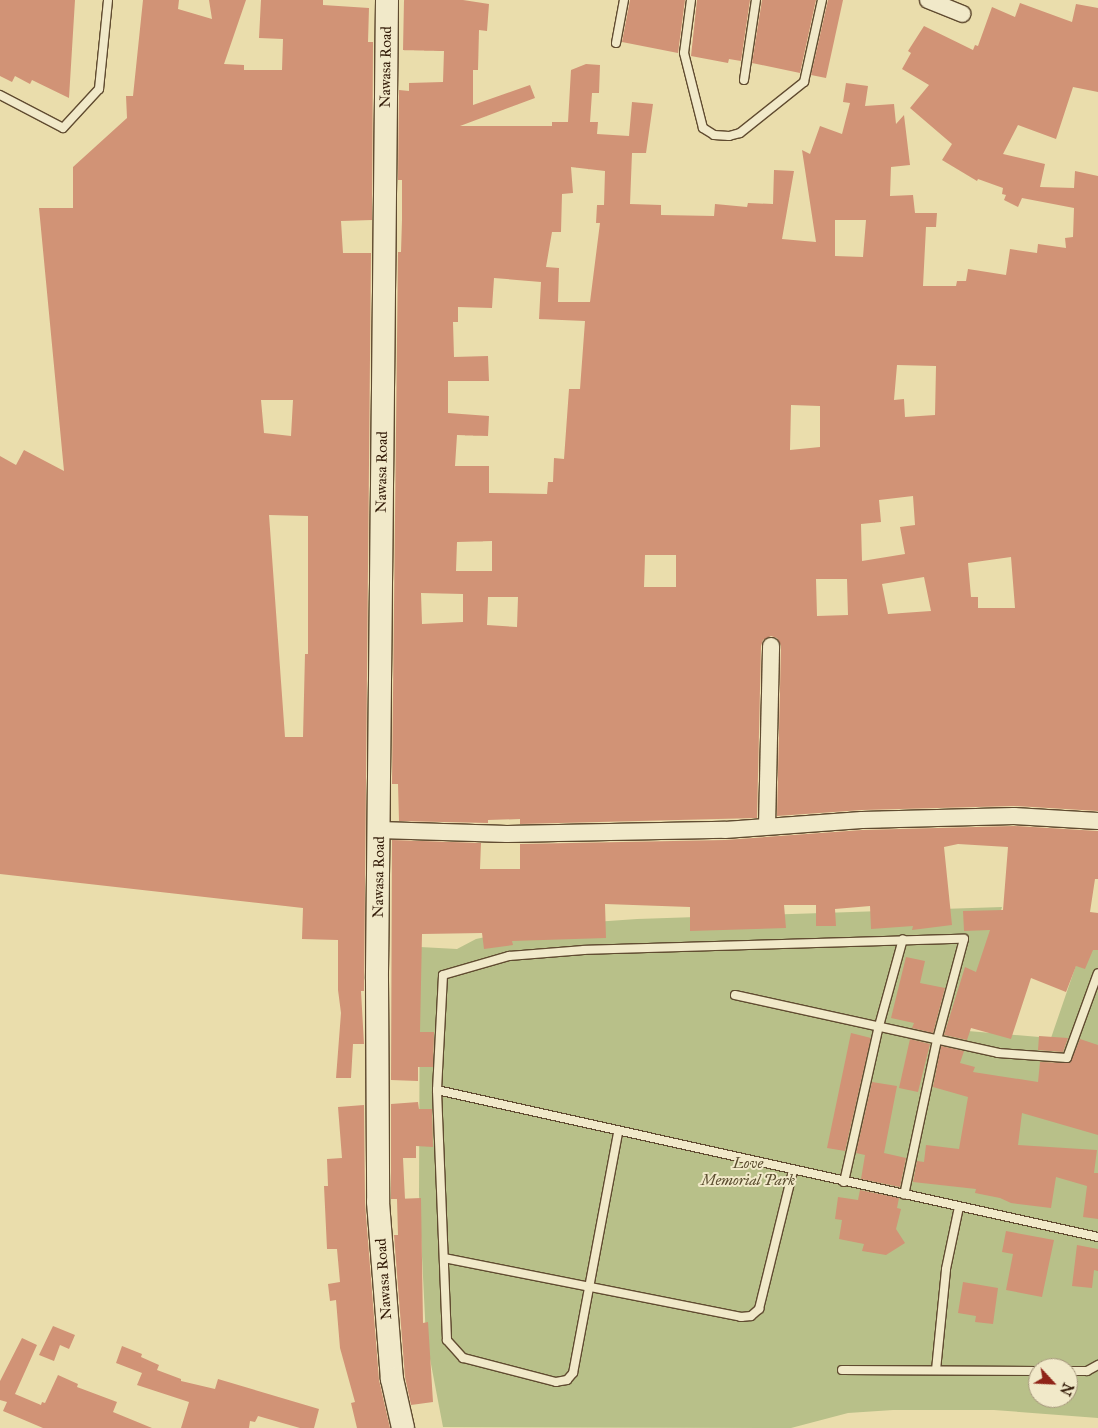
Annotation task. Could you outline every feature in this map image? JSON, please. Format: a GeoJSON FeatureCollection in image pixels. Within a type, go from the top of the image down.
{"type":"FeatureCollection","features":[{"type":"Feature","properties":{"kind":"street","name":"Nawasa Road"},"geometry":{"type":"LineString","coordinates":[[387,0],[377,979],[378,1202],[392,1379],[403,1428]]}},
{"type":"Feature","properties":{"kind":"street"},"geometry":{"type":"LineString","coordinates":[[928,0],[962,14]]}},
{"type":"Feature","properties":{"kind":"street"},"geometry":{"type":"LineString","coordinates":[[767,826],[771,646]]}},
{"type":"Feature","properties":{"kind":"street"},"geometry":{"type":"LineString","coordinates":[[379,830],[507,834],[725,830],[767,826],[1014,816],[1098,821]]}},
{"type":"Feature","properties":{"kind":"lane"},"geometry":{"type":"LineString","coordinates":[[0,95],[63,128],[99,89],[108,0]]}},
{"type":"Feature","properties":{"kind":"lane"},"geometry":{"type":"LineString","coordinates":[[616,43],[624,0]]}},
{"type":"Feature","properties":{"kind":"lane"},"geometry":{"type":"LineString","coordinates":[[691,0],[684,52],[701,119],[707,132],[729,136],[740,133],[804,82],[822,0]]}},
{"type":"Feature","properties":{"kind":"lane"},"geometry":{"type":"LineString","coordinates":[[744,80],[756,0]]}},
{"type":"Feature","properties":{"kind":"lane"},"geometry":{"type":"LineString","coordinates":[[844,1182],[879,1026],[903,939]]}},
{"type":"Feature","properties":{"kind":"lane"},"geometry":{"type":"LineString","coordinates":[[618,1132],[573,1373],[567,1380],[556,1382],[463,1358],[455,1352],[447,1340],[437,1090],[444,975],[509,956],[903,939],[964,939],[937,1040],[904,1195]]}},
{"type":"Feature","properties":{"kind":"lane"},"geometry":{"type":"LineString","coordinates":[[735,995],[998,1053],[1067,1058],[1098,973]]}},
{"type":"Feature","properties":{"kind":"lane"},"geometry":{"type":"LineString","coordinates":[[437,1090],[1098,1238]]}},
{"type":"Feature","properties":{"kind":"lane"},"geometry":{"type":"LineString","coordinates":[[444,1258],[741,1317],[751,1316],[759,1310],[793,1171]]}},
{"type":"Feature","properties":{"kind":"lane"},"geometry":{"type":"LineString","coordinates":[[936,1370],[946,1269],[959,1207]]}},
{"type":"Feature","properties":{"kind":"lane"},"geometry":{"type":"LineString","coordinates":[[1078,1372],[1087,1372],[1098,1365]]}},
{"type":"Feature","properties":{"kind":"lane"},"geometry":{"type":"LineString","coordinates":[[842,1370],[1028,1371]]}},
{"type":"Feature","properties":{"kind":"green space","name":"Love Memorial Park"},"geometry":{"type":"Polygon","coordinates":[[[1002,907],[968,1031],[1051,1038],[1086,936],[1098,935],[1098,1418],[994,1410],[893,1410],[848,1413],[791,1428],[443,1427],[426,1338],[419,1195],[420,947],[457,949],[476,939],[537,926],[637,919],[1002,907]]]}},
{"type":"Feature","properties":{"kind":"building"},"geometry":{"type":"Polygon","coordinates":[[[0,0],[75,0],[69,98],[32,80],[30,84],[15,76],[12,82],[0,76],[0,0]]]}},
{"type":"Feature","properties":{"kind":"building"},"geometry":{"type":"Polygon","coordinates":[[[143,0],[179,0],[178,9],[212,19],[209,0],[246,0],[224,64],[244,65],[244,70],[282,70],[283,39],[259,38],[261,0],[323,0],[323,5],[369,8],[368,42],[373,42],[372,220],[341,221],[343,253],[371,253],[364,991],[361,991],[364,1044],[353,1044],[351,1078],[336,1078],[341,1013],[338,990],[338,940],[302,939],[303,908],[0,874],[0,456],[16,465],[24,450],[64,471],[39,208],[73,208],[73,167],[127,118],[126,96],[133,96],[143,0]],[[261,400],[264,433],[291,436],[293,400],[261,400]],[[269,515],[285,737],[303,737],[305,654],[308,654],[308,516],[269,515]]]}},
{"type":"Feature","properties":{"kind":"building"},"geometry":{"type":"Polygon","coordinates":[[[404,0],[463,0],[489,4],[487,31],[479,30],[478,70],[473,70],[473,105],[530,85],[535,98],[460,126],[552,126],[552,122],[568,122],[571,70],[586,64],[600,65],[599,93],[592,93],[590,122],[598,122],[597,134],[629,136],[632,102],[653,104],[646,153],[632,153],[630,204],[661,205],[661,215],[714,216],[715,204],[747,207],[748,203],[773,204],[774,170],[794,171],[782,239],[816,242],[802,150],[810,154],[820,126],[842,134],[850,103],[843,102],[846,83],[868,86],[865,106],[894,104],[896,124],[904,115],[910,165],[891,167],[890,196],[913,195],[915,213],[937,213],[936,227],[926,227],[923,286],[956,286],[957,281],[966,281],[968,269],[1006,275],[1010,249],[1037,253],[1038,244],[1066,248],[1065,238],[1073,237],[1074,208],[1022,198],[1018,207],[1004,200],[1006,195],[1002,194],[1003,188],[978,179],[977,181],[942,160],[952,144],[910,108],[929,85],[902,69],[911,53],[908,51],[924,26],[973,50],[975,45],[978,46],[992,7],[1015,17],[1020,3],[1072,22],[1076,4],[1098,8],[1098,92],[1073,87],[1056,139],[1018,125],[1003,154],[1045,164],[1040,187],[1074,188],[1075,171],[1098,176],[1098,811],[1014,806],[862,810],[777,816],[781,646],[777,638],[771,636],[763,640],[761,646],[757,818],[520,824],[520,819],[488,820],[488,823],[399,821],[398,784],[392,784],[398,252],[401,252],[402,220],[402,180],[398,180],[399,90],[409,91],[409,83],[443,82],[444,51],[403,50],[404,0]],[[571,167],[573,193],[562,194],[561,232],[552,232],[546,267],[559,268],[558,302],[590,302],[600,223],[596,223],[597,205],[604,205],[605,171],[571,167]],[[835,220],[835,256],[863,257],[866,220],[835,220]],[[494,278],[492,308],[458,307],[458,322],[453,322],[454,357],[488,356],[489,381],[448,381],[448,413],[489,416],[488,436],[457,435],[455,466],[489,466],[489,493],[547,494],[548,482],[553,482],[554,458],[564,459],[569,389],[580,389],[585,321],[539,319],[541,282],[494,278]],[[897,365],[894,400],[904,399],[905,417],[935,415],[936,366],[897,365]],[[791,405],[790,450],[820,447],[820,406],[791,405]],[[913,496],[879,500],[881,522],[861,524],[862,561],[905,554],[900,527],[915,525],[913,496]],[[492,541],[457,542],[456,571],[492,571],[492,541]],[[645,555],[644,587],[676,587],[676,555],[645,555]],[[1011,557],[968,563],[971,597],[978,597],[978,608],[1015,608],[1011,557]],[[924,577],[882,584],[888,614],[931,611],[924,577]],[[816,579],[817,616],[848,615],[847,579],[816,579]],[[421,593],[422,624],[463,622],[463,594],[421,593]],[[488,597],[487,625],[517,627],[518,597],[488,597]]]}},
{"type":"Feature","properties":{"kind":"building"},"geometry":{"type":"Polygon","coordinates":[[[630,0],[685,0],[678,53],[622,42],[630,0]]]}},
{"type":"Feature","properties":{"kind":"building"},"geometry":{"type":"Polygon","coordinates":[[[697,0],[750,0],[741,61],[729,59],[728,63],[691,56],[697,0]]]}},
{"type":"Feature","properties":{"kind":"building"},"geometry":{"type":"Polygon","coordinates":[[[762,0],[816,0],[800,73],[752,63],[762,0]]]}},
{"type":"Feature","properties":{"kind":"building"},"geometry":{"type":"Polygon","coordinates":[[[828,0],[843,0],[826,78],[811,75],[828,0]]]}},
{"type":"Feature","properties":{"kind":"building"},"geometry":{"type":"Polygon","coordinates":[[[1014,826],[1098,831],[1098,879],[1095,879],[1090,912],[1098,913],[1098,950],[1093,950],[1085,969],[1076,966],[1066,992],[1031,978],[1011,1039],[971,1028],[967,1040],[944,1035],[965,967],[976,972],[990,930],[964,931],[963,911],[1003,910],[1008,847],[958,844],[944,847],[952,925],[912,930],[913,926],[871,929],[870,906],[835,909],[836,926],[816,926],[816,905],[784,905],[786,928],[690,931],[690,907],[605,904],[606,938],[512,941],[513,945],[484,949],[482,933],[422,934],[420,1032],[434,1032],[433,1067],[418,1067],[418,1081],[391,1080],[392,840],[481,843],[480,869],[520,869],[520,844],[725,840],[862,830],[1014,826]]]}},
{"type":"Feature","properties":{"kind":"building"},"geometry":{"type":"Polygon","coordinates":[[[906,957],[925,961],[920,983],[945,988],[933,1033],[912,1028],[914,1023],[891,1018],[906,957]]]}},
{"type":"Feature","properties":{"kind":"building"},"geometry":{"type":"Polygon","coordinates":[[[851,1033],[871,1038],[845,1151],[827,1148],[851,1033]]]}},
{"type":"Feature","properties":{"kind":"building"},"geometry":{"type":"Polygon","coordinates":[[[1039,1036],[1068,1038],[1063,1052],[1038,1050],[1039,1036]]]}},
{"type":"Feature","properties":{"kind":"building"},"geometry":{"type":"Polygon","coordinates":[[[910,1039],[930,1044],[918,1092],[899,1088],[910,1039]]]}},
{"type":"Feature","properties":{"kind":"building"},"geometry":{"type":"Polygon","coordinates":[[[1080,1039],[1098,1045],[1098,1135],[1022,1113],[1018,1145],[1097,1150],[1094,1173],[1098,1173],[1098,1219],[1083,1217],[1087,1186],[1056,1177],[1051,1208],[1011,1203],[1000,1198],[975,1193],[976,1189],[913,1182],[917,1161],[924,1162],[926,1145],[959,1149],[968,1097],[933,1087],[941,1046],[964,1051],[960,1063],[975,1067],[973,1072],[1038,1082],[1040,1062],[1070,1063],[1080,1039]]]}},
{"type":"Feature","properties":{"kind":"building"},"geometry":{"type":"Polygon","coordinates":[[[872,1082],[897,1086],[884,1153],[906,1158],[900,1187],[861,1179],[865,1155],[856,1153],[872,1082]]]}},
{"type":"Feature","properties":{"kind":"building"},"geometry":{"type":"Polygon","coordinates":[[[418,1102],[419,1109],[432,1109],[433,1147],[416,1146],[416,1158],[403,1158],[405,1199],[391,1199],[391,1104],[418,1102]]]}},
{"type":"Feature","properties":{"kind":"building"},"geometry":{"type":"Polygon","coordinates":[[[364,1105],[365,1203],[379,1380],[390,1428],[357,1428],[351,1403],[355,1402],[340,1348],[336,1300],[330,1301],[328,1284],[340,1282],[337,1249],[327,1249],[324,1186],[328,1186],[327,1159],[342,1158],[338,1107],[364,1105]]]}},
{"type":"Feature","properties":{"kind":"building"},"geometry":{"type":"Polygon","coordinates":[[[860,1190],[899,1198],[897,1208],[901,1209],[896,1229],[905,1243],[886,1255],[862,1251],[864,1244],[839,1239],[842,1220],[835,1219],[838,1197],[858,1200],[860,1190]]]}},
{"type":"Feature","properties":{"kind":"building"},"geometry":{"type":"Polygon","coordinates":[[[421,1198],[423,1323],[428,1322],[433,1402],[411,1405],[405,1377],[394,1235],[398,1235],[397,1199],[421,1198]]]}},
{"type":"Feature","properties":{"kind":"building"},"geometry":{"type":"Polygon","coordinates":[[[1006,1231],[1054,1240],[1042,1297],[1006,1290],[1013,1254],[1002,1252],[1006,1231]]]}},
{"type":"Feature","properties":{"kind":"building"},"geometry":{"type":"Polygon","coordinates":[[[1077,1245],[1098,1249],[1098,1271],[1094,1270],[1092,1288],[1072,1286],[1077,1245]]]}},
{"type":"Feature","properties":{"kind":"building"},"geometry":{"type":"Polygon","coordinates":[[[963,1282],[998,1288],[993,1324],[975,1322],[976,1316],[958,1313],[963,1282]]]}},
{"type":"Feature","properties":{"kind":"building"},"geometry":{"type":"Polygon","coordinates":[[[53,1326],[75,1335],[69,1349],[60,1345],[54,1361],[39,1355],[53,1326]]]}},
{"type":"Feature","properties":{"kind":"building"},"geometry":{"type":"Polygon","coordinates":[[[22,1338],[37,1345],[15,1394],[41,1405],[42,1402],[45,1403],[58,1375],[78,1384],[77,1387],[117,1402],[113,1412],[152,1428],[43,1428],[3,1411],[7,1402],[0,1400],[0,1381],[22,1338]]]}},
{"type":"Feature","properties":{"kind":"building"},"geometry":{"type":"Polygon","coordinates":[[[122,1346],[142,1354],[141,1357],[159,1365],[157,1370],[181,1379],[181,1381],[215,1389],[218,1379],[319,1409],[314,1428],[300,1428],[258,1416],[255,1422],[250,1421],[249,1428],[181,1428],[189,1402],[137,1385],[142,1373],[116,1363],[122,1346]]]}}]}
